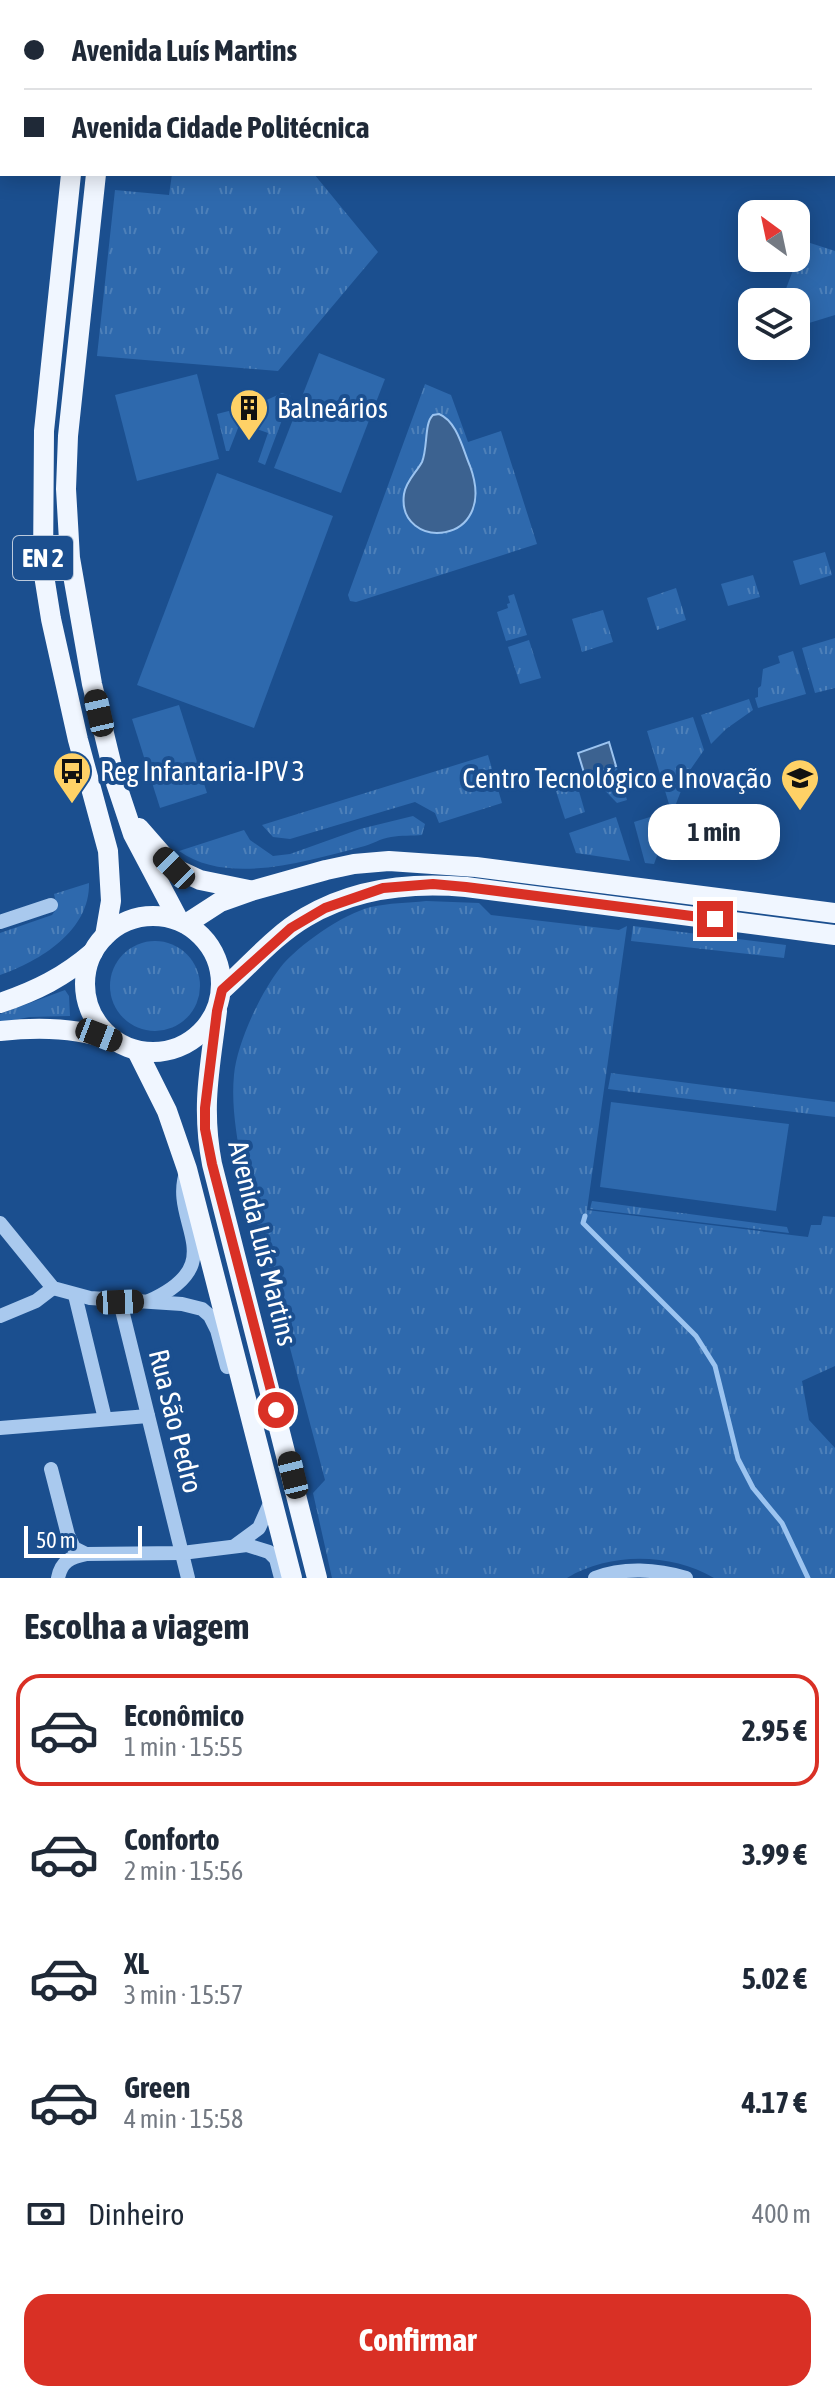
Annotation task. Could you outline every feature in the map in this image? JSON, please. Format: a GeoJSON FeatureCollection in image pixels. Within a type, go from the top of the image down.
{"type":"FeatureCollection","features":[{"type":"Feature","properties":{"kind":"main road","name":"EN 2"},"geometry":{"type":"LineString","coordinates":[[71,176],[44,431],[43,569],[78,740],[108,851],[111,901],[99,944],[86,971],[85,991],[90,1011],[100,1028],[115,1042],[137,1051],[161,1053],[184,1046],[203,1031],[217,1011],[222,990],[220,968],[212,947],[197,931],[182,922],[148,864],[127,817],[92,684],[70,558],[66,489],[70,406],[96,176]]}},
{"type":"Feature","properties":{"kind":"main road"},"geometry":{"type":"LineString","coordinates":[[127,817],[174,868],[200,880],[251,891]]}},
{"type":"Feature","properties":{"kind":"main road"},"geometry":{"type":"LineString","coordinates":[[2,1002],[48,985],[64,975],[120,924],[139,917],[159,915],[182,922],[220,902],[251,891],[354,864],[389,861],[476,867],[835,913]]}},
{"type":"Feature","properties":{"kind":"main road"},"geometry":{"type":"LineString","coordinates":[[222,990],[306,917],[356,895],[409,885],[466,887],[835,935]]}},
{"type":"Feature","properties":{"kind":"main road","name":"Avenida Luís Martins"},"geometry":{"type":"LineString","coordinates":[[217,1011],[205,1129],[317,1578]]}},
{"type":"Feature","properties":{"kind":"main road"},"geometry":{"type":"LineString","coordinates":[[0,1031],[59,1029],[99,1035],[115,1042]]}},
{"type":"Feature","properties":{"kind":"main road","name":"Avenida Luís Martins"},"geometry":{"type":"LineString","coordinates":[[137,1051],[167,1111],[187,1169],[292,1578]]}},
{"type":"Feature","properties":{"kind":"street"},"geometry":{"type":"LineString","coordinates":[[0,922],[51,905]]}},
{"type":"Feature","properties":{"kind":"street"},"geometry":{"type":"LineString","coordinates":[[149,1301],[177,1284],[188,1271],[194,1252],[192,1229],[180,1186],[187,1169]]}},
{"type":"Feature","properties":{"kind":"street"},"geometry":{"type":"LineString","coordinates":[[0,1223],[53,1288],[120,1302],[149,1301],[202,1309],[210,1316],[217,1330],[229,1372],[245,1393]]}},
{"type":"Feature","properties":{"kind":"street"},"geometry":{"type":"LineString","coordinates":[[0,1316],[36,1301],[53,1288]]}},
{"type":"Feature","properties":{"kind":"street"},"geometry":{"type":"LineString","coordinates":[[75,1295],[105,1419]]}},
{"type":"Feature","properties":{"kind":"street","name":"Rua São Pedro"},"geometry":{"type":"LineString","coordinates":[[120,1302],[188,1578]]}},
{"type":"Feature","properties":{"kind":"street"},"geometry":{"type":"LineString","coordinates":[[0,1428],[148,1416]]}},
{"type":"Feature","properties":{"kind":"street"},"geometry":{"type":"LineString","coordinates":[[51,1469],[68,1535],[74,1548],[86,1554]]}},
{"type":"Feature","properties":{"kind":"street"},"geometry":{"type":"LineString","coordinates":[[235,1545],[259,1528],[272,1499]]}},
{"type":"Feature","properties":{"kind":"street"},"geometry":{"type":"LineString","coordinates":[[58,1578],[61,1565],[72,1556],[182,1553],[235,1545],[259,1547],[269,1552],[276,1559],[281,1578]]}},
{"type":"Feature","properties":{"kind":"street"},"geometry":{"type":"LineString","coordinates":[[595,1578],[636,1571],[686,1578]]}},
{"type":"Feature","properties":{"kind":"green space"},"geometry":{"type":"Polygon","coordinates":[[[172,176],[316,176],[378,252],[278,371],[97,356],[115,190],[169,195],[172,176]]]}},
{"type":"Feature","properties":{"kind":"green space"},"geometry":{"type":"Polygon","coordinates":[[[810,243],[835,251],[835,315],[810,323],[810,288],[786,288],[792,272],[810,272],[810,243]]]}},
{"type":"Feature","properties":{"kind":"green space"},"geometry":{"type":"Polygon","coordinates":[[[319,353],[385,379],[341,493],[274,468],[319,353]]]}},
{"type":"Feature","properties":{"kind":"green space"},"geometry":{"type":"Polygon","coordinates":[[[197,374],[219,459],[137,481],[115,395],[197,374]]]}},
{"type":"Feature","properties":{"kind":"green space"},"geometry":{"type":"Polygon","coordinates":[[[425,384],[451,395],[468,442],[501,431],[537,544],[356,602],[350,601],[348,595],[425,384]]]}},
{"type":"Feature","properties":{"kind":"green space"},"geometry":{"type":"Polygon","coordinates":[[[282,393],[291,396],[265,465],[258,462],[268,433],[240,423],[229,451],[226,451],[217,414],[260,403],[282,393]]]}},
{"type":"Feature","properties":{"kind":"green space"},"geometry":{"type":"Polygon","coordinates":[[[217,473],[333,516],[254,728],[137,685],[217,473]]]}},
{"type":"Feature","properties":{"kind":"green space"},"geometry":{"type":"Polygon","coordinates":[[[825,552],[832,575],[800,585],[793,561],[825,552]]]}},
{"type":"Feature","properties":{"kind":"green space"},"geometry":{"type":"Polygon","coordinates":[[[753,575],[760,597],[728,606],[721,584],[753,575]]]}},
{"type":"Feature","properties":{"kind":"green space"},"geometry":{"type":"Polygon","coordinates":[[[676,588],[686,620],[657,630],[647,598],[676,588]]]}},
{"type":"Feature","properties":{"kind":"green space"},"geometry":{"type":"Polygon","coordinates":[[[514,594],[527,635],[506,641],[497,612],[508,608],[508,596],[514,594]]]}},
{"type":"Feature","properties":{"kind":"green space"},"geometry":{"type":"Polygon","coordinates":[[[603,610],[613,642],[582,652],[572,619],[603,610]]]}},
{"type":"Feature","properties":{"kind":"green space"},"geometry":{"type":"Polygon","coordinates":[[[835,638],[835,688],[815,693],[802,648],[835,638]]]}},
{"type":"Feature","properties":{"kind":"green space"},"geometry":{"type":"Polygon","coordinates":[[[529,640],[541,678],[520,684],[508,647],[529,640]]]}},
{"type":"Feature","properties":{"kind":"green space"},"geometry":{"type":"Polygon","coordinates":[[[793,651],[806,694],[758,708],[755,698],[758,697],[763,669],[780,663],[778,656],[793,651]]]}},
{"type":"Feature","properties":{"kind":"green space"},"geometry":{"type":"Polygon","coordinates":[[[749,699],[753,710],[711,744],[701,715],[749,699]]]}},
{"type":"Feature","properties":{"kind":"green space"},"geometry":{"type":"Polygon","coordinates":[[[179,705],[207,793],[160,808],[132,719],[179,705]]]}},
{"type":"Feature","properties":{"kind":"green space"},"geometry":{"type":"Polygon","coordinates":[[[693,717],[704,750],[688,773],[672,814],[647,731],[693,717]]]}},
{"type":"Feature","properties":{"kind":"green space"},"geometry":{"type":"Polygon","coordinates":[[[488,755],[502,803],[439,823],[435,813],[415,802],[290,839],[273,837],[262,825],[488,755]]]}},
{"type":"Feature","properties":{"kind":"green space"},"geometry":{"type":"Polygon","coordinates":[[[617,768],[627,800],[617,803],[591,776],[617,768]]]}},
{"type":"Feature","properties":{"kind":"green space"},"geometry":{"type":"Polygon","coordinates":[[[576,781],[585,812],[565,819],[555,788],[576,781]]]}},
{"type":"Feature","properties":{"kind":"green space"},"geometry":{"type":"Polygon","coordinates":[[[666,812],[669,823],[654,864],[645,863],[634,822],[666,812]]]}},
{"type":"Feature","properties":{"kind":"green space"},"geometry":{"type":"Polygon","coordinates":[[[413,816],[425,824],[422,835],[387,838],[293,864],[244,869],[221,867],[179,851],[244,830],[250,840],[273,856],[290,854],[360,829],[413,816]]]}},
{"type":"Feature","properties":{"kind":"green space"},"geometry":{"type":"Polygon","coordinates":[[[616,817],[630,861],[576,853],[569,833],[616,817]]]}},
{"type":"Feature","properties":{"kind":"green space"},"geometry":{"type":"Polygon","coordinates":[[[89,883],[87,900],[72,930],[46,952],[0,975],[0,933],[52,915],[57,908],[54,894],[89,883]]]}},
{"type":"Feature","properties":{"kind":"green space"},"geometry":{"type":"Polygon","coordinates":[[[426,901],[479,903],[491,915],[619,930],[627,926],[587,1210],[808,1237],[811,1225],[821,1225],[823,1216],[835,1217],[835,1366],[802,1381],[809,1420],[835,1448],[835,1578],[714,1578],[679,1564],[640,1559],[602,1564],[567,1578],[332,1578],[313,1493],[325,1480],[242,1167],[234,1110],[234,1075],[240,1048],[257,1005],[280,968],[298,950],[335,923],[360,911],[426,901]]]}},
{"type":"Feature","properties":{"kind":"green space"},"geometry":{"type":"Polygon","coordinates":[[[633,926],[786,945],[784,958],[631,941],[633,926]]]}},
{"type":"Feature","properties":{"kind":"green space"},"geometry":{"type":"Polygon","coordinates":[[[155,941],[172,945],[187,954],[196,969],[200,986],[196,1003],[187,1018],[172,1027],[155,1031],[138,1027],[123,1018],[114,1003],[110,986],[114,969],[123,954],[138,945],[155,941]]]}},
{"type":"Feature","properties":{"kind":"green space"},"geometry":{"type":"Polygon","coordinates":[[[65,990],[69,996],[70,1016],[29,1017],[0,1023],[0,1014],[65,990]]]}},
{"type":"Feature","properties":{"kind":"green space"},"geometry":{"type":"Polygon","coordinates":[[[611,1073],[835,1102],[835,1117],[608,1089],[611,1073]]]}},
{"type":"Feature","properties":{"kind":"green space"},"geometry":{"type":"Polygon","coordinates":[[[611,1102],[789,1124],[776,1211],[600,1187],[611,1102]]]}},
{"type":"Feature","properties":{"kind":"green space"},"geometry":{"type":"Polygon","coordinates":[[[592,1201],[787,1227],[789,1233],[590,1209],[592,1201]]]}},
{"type":"Feature","properties":{"kind":"shaded area"},"geometry":{"type":"Polygon","coordinates":[[[439,414],[459,437],[470,466],[475,493],[471,513],[460,526],[445,532],[429,532],[415,525],[406,513],[404,494],[422,462],[430,419],[439,414]]]}},
{"type":"Feature","properties":{"kind":"shaded area"},"geometry":{"type":"Polygon","coordinates":[[[609,742],[616,766],[585,776],[578,753],[609,742]]]}},
{"type":"Feature","properties":{"kind":"waterway"},"geometry":{"type":"LineString","coordinates":[[585,1216],[583,1223],[696,1336],[715,1366],[738,1459],[753,1488],[782,1523],[808,1578]]}},
{"type":"Feature","properties":{"kind":"place","name":"Balneários"},"geometry":{"type":"Point","coordinates":[249,442]}},
{"type":"Feature","properties":{"kind":"place","name":"Reg Infantaria-IPV 3"},"geometry":{"type":"Point","coordinates":[72,805]}},
{"type":"Feature","properties":{"kind":"place","name":"Centro Tecnológico e Inovação"},"geometry":{"type":"Point","coordinates":[800,812]}},
{"type":"Feature","properties":{"kind":"route"},"geometry":{"type":"LineString","coordinates":[[276,1410],[205,1129],[207,1087],[222,990],[306,917],[356,895],[383,888],[433,884],[466,887],[715,919]]}}]}
